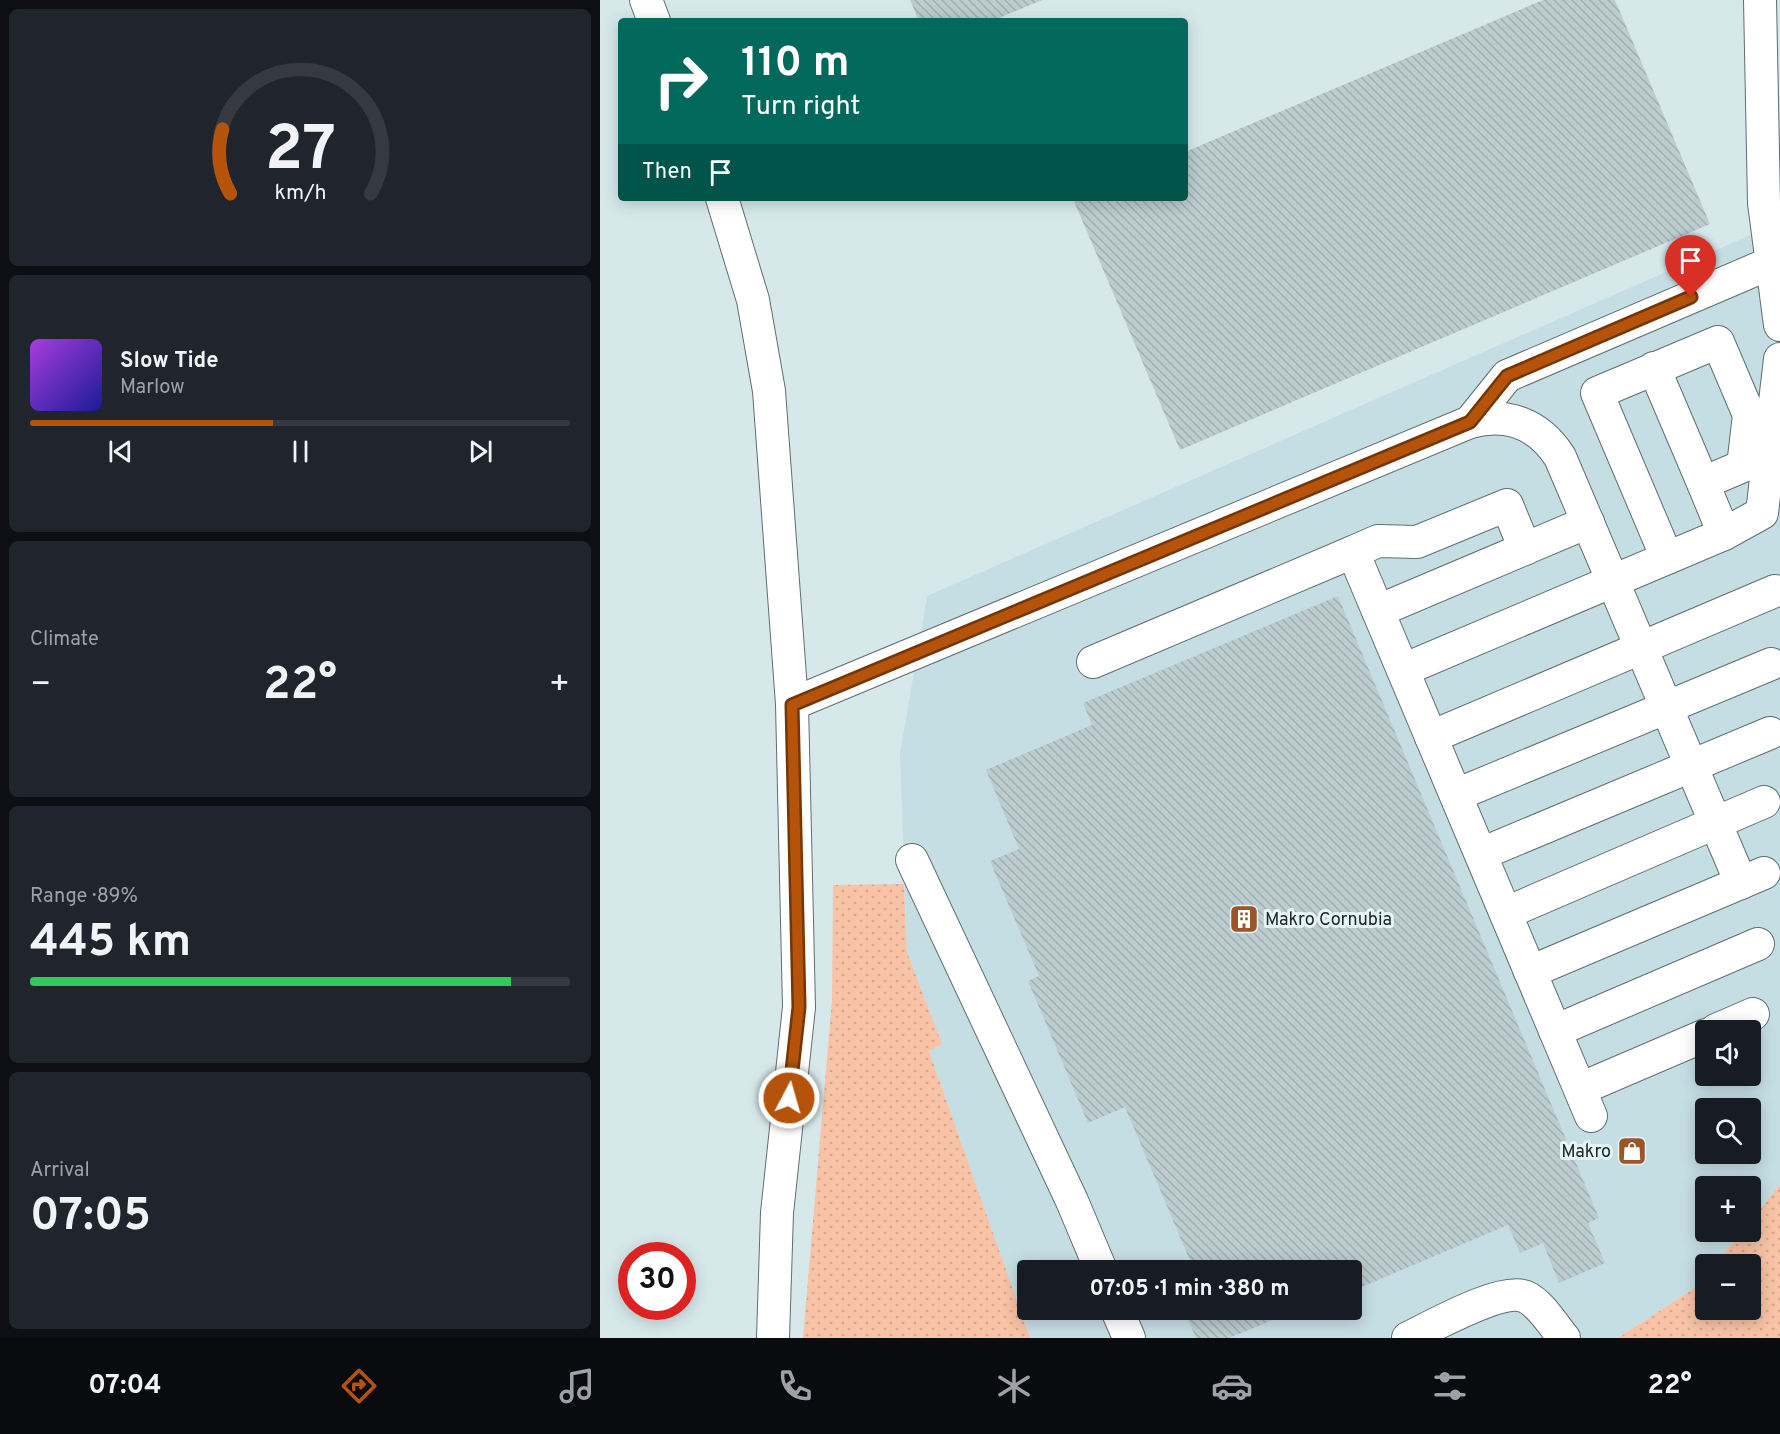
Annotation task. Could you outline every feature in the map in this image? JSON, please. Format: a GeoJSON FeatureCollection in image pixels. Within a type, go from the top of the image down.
{"type":"FeatureCollection","features":[{"type":"Feature","properties":{"kind":"street"},"geometry":{"type":"LineString","coordinates":[[646,0],[653,18]]}},
{"type":"Feature","properties":{"kind":"street"},"geometry":{"type":"LineString","coordinates":[[1760,0],[1764,203],[1780,325]]}},
{"type":"Feature","properties":{"kind":"street"},"geometry":{"type":"LineString","coordinates":[[723,201],[753,300],[769,391],[792,705],[799,1007],[777,1213],[773,1338]]}},
{"type":"Feature","properties":{"kind":"street"},"geometry":{"type":"LineString","coordinates":[[1470,422],[1507,376],[1773,262]]}},
{"type":"Feature","properties":{"kind":"street"},"geometry":{"type":"LineString","coordinates":[[1667,558],[1598,393],[1718,342],[1749,415],[1743,466],[1703,483]]}},
{"type":"Feature","properties":{"kind":"street"},"geometry":{"type":"LineString","coordinates":[[1403,670],[1724,534],[1762,513],[1780,359]]}},
{"type":"Feature","properties":{"kind":"street"},"geometry":{"type":"LineString","coordinates":[[1654,368],[1724,534]]}},
{"type":"Feature","properties":{"kind":"street"},"geometry":{"type":"LineString","coordinates":[[792,705],[1470,422],[1489,418],[1509,419],[1533,428],[1544,436],[1560,457],[1716,824],[1753,878],[1530,972]]}},
{"type":"Feature","properties":{"kind":"street"},"geometry":{"type":"LineString","coordinates":[[1093,662],[1378,541],[1417,542],[1507,505],[1525,549]]}},
{"type":"Feature","properties":{"kind":"street"},"geometry":{"type":"LineString","coordinates":[[1378,611],[1588,522]]}},
{"type":"Feature","properties":{"kind":"street"},"geometry":{"type":"LineString","coordinates":[[1353,552],[1586,1102],[1695,1041]]}},
{"type":"Feature","properties":{"kind":"street"},"geometry":{"type":"LineString","coordinates":[[1431,737],[1775,591]]}},
{"type":"Feature","properties":{"kind":"street"},"geometry":{"type":"LineString","coordinates":[[1456,795],[1771,664]]}},
{"type":"Feature","properties":{"kind":"street"},"geometry":{"type":"LineString","coordinates":[[1481,854],[1770,733]]}},
{"type":"Feature","properties":{"kind":"street"},"geometry":{"type":"LineString","coordinates":[[1506,913],[1764,802]]}},
{"type":"Feature","properties":{"kind":"street"},"geometry":{"type":"LineString","coordinates":[[912,860],[1072,1201],[1097,1260]]}},
{"type":"Feature","properties":{"kind":"street"},"geometry":{"type":"LineString","coordinates":[[1555,1031],[1758,944]]}},
{"type":"Feature","properties":{"kind":"street"},"geometry":{"type":"LineString","coordinates":[[1739,1020],[1753,1014]]}},
{"type":"Feature","properties":{"kind":"street"},"geometry":{"type":"LineString","coordinates":[[1408,1338],[1484,1303],[1510,1295],[1523,1296],[1533,1302],[1564,1338]]}},
{"type":"Feature","properties":{"kind":"street"},"geometry":{"type":"LineString","coordinates":[[1122,1320],[1129,1338]]}},
{"type":"Feature","properties":{"kind":"shaded area"},"geometry":{"type":"Polygon","coordinates":[[[1780,222],[1780,1184],[1761,1208],[1761,1176],[1695,1176],[1695,1242],[1734,1242],[1723,1254],[1695,1254],[1695,1288],[1618,1338],[1030,1338],[1024,1320],[1362,1320],[1362,1260],[1017,1260],[1017,1301],[929,1051],[942,1044],[907,952],[900,754],[927,596],[1780,222]]]}},
{"type":"Feature","properties":{"kind":"shaded area"},"geometry":{"type":"Polygon","coordinates":[[[904,884],[907,952],[942,1044],[929,1051],[1017,1301],[1017,1320],[1024,1320],[1030,1338],[803,1338],[832,1000],[833,885],[904,884]]]}},
{"type":"Feature","properties":{"kind":"shaded area"},"geometry":{"type":"Polygon","coordinates":[[[1780,1184],[1780,1338],[1618,1338],[1695,1288],[1695,1320],[1761,1320],[1761,1254],[1723,1254],[1734,1242],[1761,1242],[1761,1208],[1780,1184]]]}},
{"type":"Feature","properties":{"kind":"building"},"geometry":{"type":"Polygon","coordinates":[[[910,0],[1042,0],[999,18],[918,18],[910,0]]]}},
{"type":"Feature","properties":{"kind":"building"},"geometry":{"type":"Polygon","coordinates":[[[1543,0],[1615,0],[1710,224],[1180,450],[1074,201],[1188,201],[1188,151],[1543,0]]]}},
{"type":"Feature","properties":{"kind":"building","name":"Makro Cornubia"},"geometry":{"type":"Polygon","coordinates":[[[1338,596],[1599,1218],[1588,1223],[1605,1263],[1559,1283],[1543,1243],[1520,1253],[1508,1225],[1362,1287],[1362,1260],[1190,1260],[1125,1107],[1088,1123],[1028,981],[1039,976],[990,861],[1019,849],[986,770],[1092,725],[1083,703],[1338,596]]]}},
{"type":"Feature","properties":{"kind":"building"},"geometry":{"type":"Polygon","coordinates":[[[1188,1320],[1273,1320],[1229,1338],[1196,1338],[1188,1320]]]}},
{"type":"Feature","properties":{"kind":"place","name":"Makro Cornubia"},"geometry":{"type":"Point","coordinates":[1244,919]}},
{"type":"Feature","properties":{"kind":"place","name":"Makro"},"geometry":{"type":"Point","coordinates":[1632,1151]}},
{"type":"Feature","properties":{"kind":"route"},"geometry":{"type":"LineString","coordinates":[[789,1098],[799,1007],[792,705],[1470,422],[1507,376],[1691,297]]}}]}
